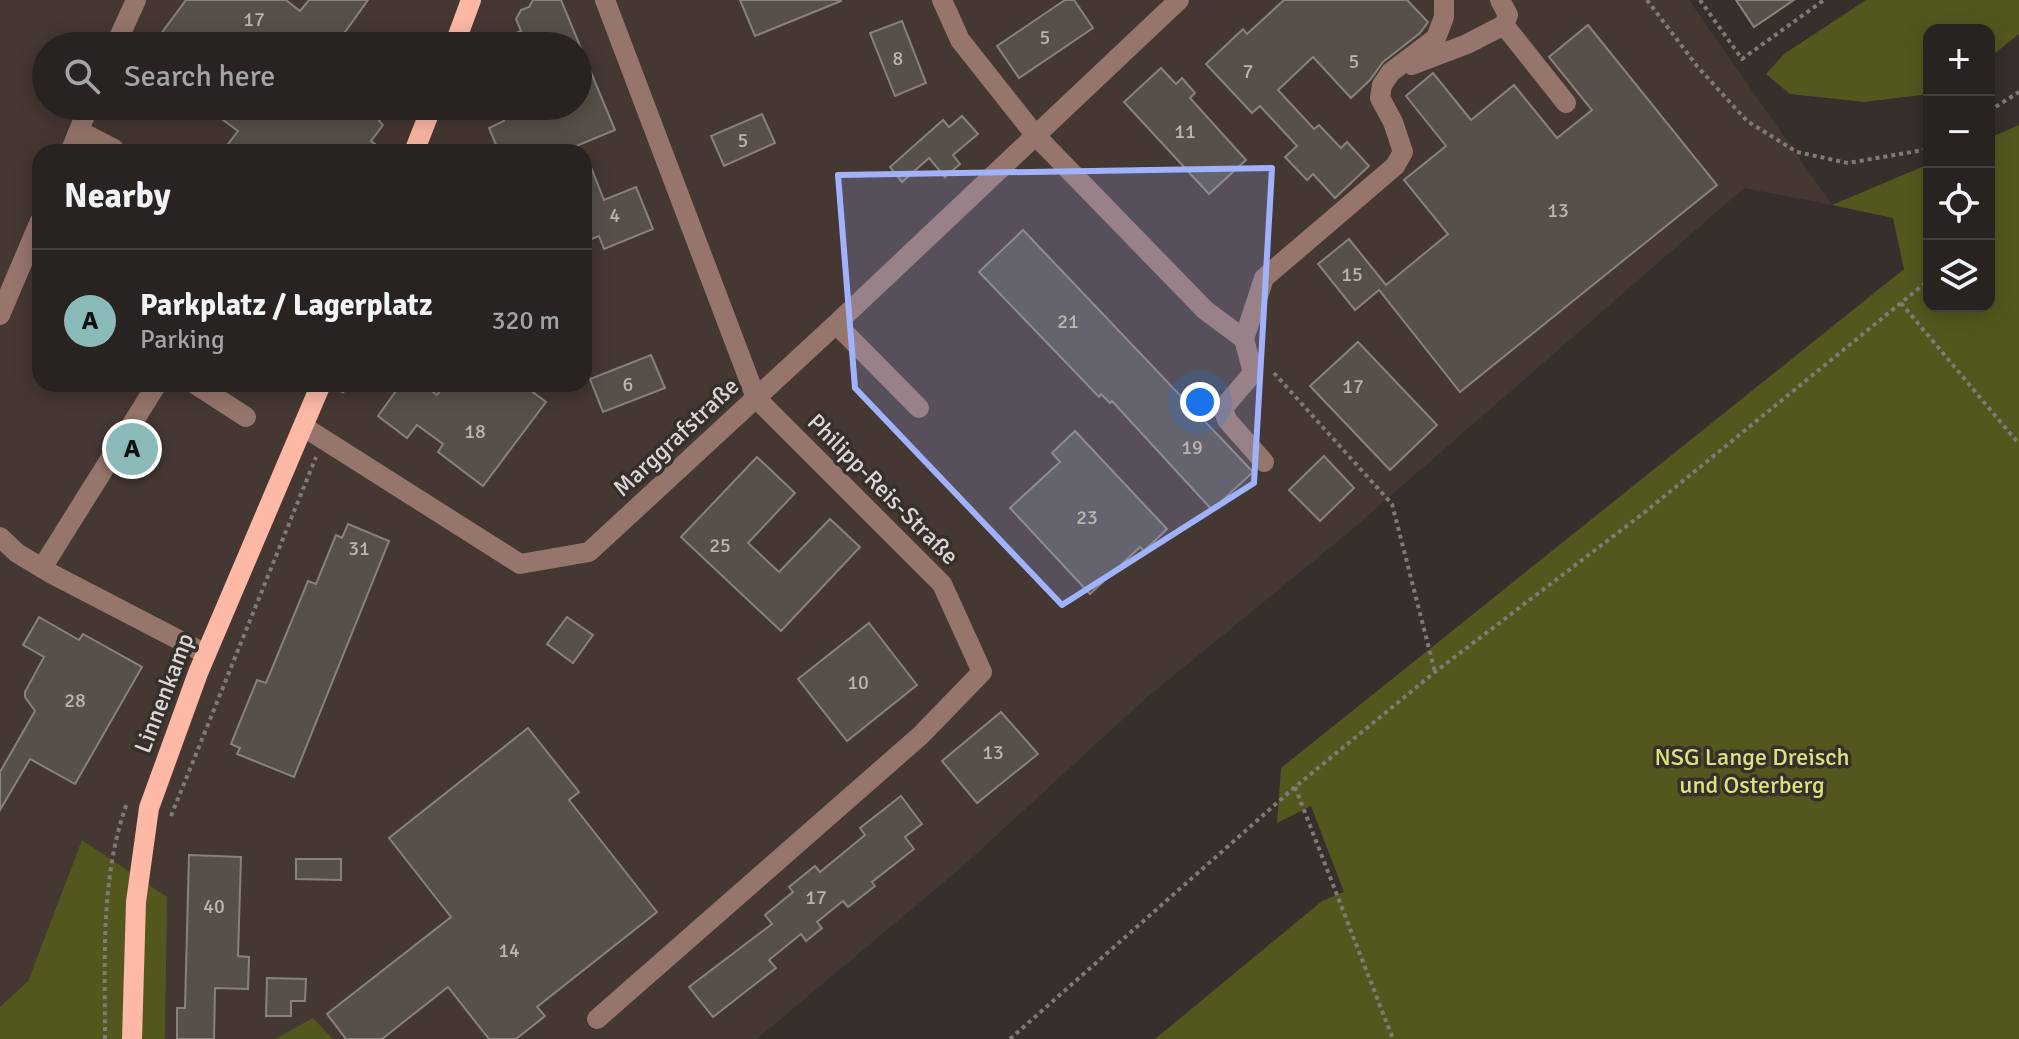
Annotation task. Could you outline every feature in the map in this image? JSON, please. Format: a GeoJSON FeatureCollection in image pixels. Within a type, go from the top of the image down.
{"type":"FeatureCollection","features":[{"type":"Feature","properties":{"kind":"main road"},"geometry":{"type":"LineString","coordinates":[[459,32],[471,0]]}},
{"type":"Feature","properties":{"kind":"main road"},"geometry":{"type":"LineString","coordinates":[[417,144],[427,120]]}},
{"type":"Feature","properties":{"kind":"main road","name":"Linnenkamp"},"geometry":{"type":"LineString","coordinates":[[132,1039],[136,902],[149,808],[206,654],[318,392]]}},
{"type":"Feature","properties":{"kind":"street"},"geometry":{"type":"LineString","coordinates":[[121,32],[136,0]]}},
{"type":"Feature","properties":{"kind":"street","name":"Philipp-Reis-Straße"},"geometry":{"type":"LineString","coordinates":[[597,1019],[921,735],[982,672],[942,584],[756,398],[605,0]]}},
{"type":"Feature","properties":{"kind":"street"},"geometry":{"type":"LineString","coordinates":[[942,0],[960,40],[1036,136],[1205,310],[1244,339]]}},
{"type":"Feature","properties":{"kind":"street","name":"Marggrafstraße"},"geometry":{"type":"LineString","coordinates":[[304,427],[520,564],[589,552],[1179,0]]}},
{"type":"Feature","properties":{"kind":"street"},"geometry":{"type":"LineString","coordinates":[[1264,462],[1223,412],[1225,403],[1253,373],[1244,339],[1264,278],[1395,166],[1403,152],[1393,122],[1380,98],[1382,85],[1391,72],[1436,38],[1444,17],[1444,0]]}},
{"type":"Feature","properties":{"kind":"street"},"geometry":{"type":"LineString","coordinates":[[1391,72],[1467,44],[1504,25],[1508,15],[1500,0]]}},
{"type":"Feature","properties":{"kind":"street"},"geometry":{"type":"LineString","coordinates":[[1504,25],[1566,103]]}},
{"type":"Feature","properties":{"kind":"street"},"geometry":{"type":"LineString","coordinates":[[73,144],[83,120]]}},
{"type":"Feature","properties":{"kind":"street"},"geometry":{"type":"LineString","coordinates":[[79,131],[103,144]]}},
{"type":"Feature","properties":{"kind":"street"},"geometry":{"type":"LineString","coordinates":[[0,315],[32,240]]}},
{"type":"Feature","properties":{"kind":"street"},"geometry":{"type":"LineString","coordinates":[[836,324],[919,408]]}},
{"type":"Feature","properties":{"kind":"street"},"geometry":{"type":"LineString","coordinates":[[42,568],[152,392]]}},
{"type":"Feature","properties":{"kind":"street"},"geometry":{"type":"LineString","coordinates":[[207,392],[246,417]]}},
{"type":"Feature","properties":{"kind":"street"},"geometry":{"type":"LineString","coordinates":[[0,537],[17,553],[42,568],[206,654]]}},
{"type":"Feature","properties":{"kind":"path"},"geometry":{"type":"LineString","coordinates":[[1647,0],[1697,66],[1747,121],[1797,152],[1848,163],[1923,150]]}},
{"type":"Feature","properties":{"kind":"path"},"geometry":{"type":"LineString","coordinates":[[1700,0],[1742,59],[1824,0]]}},
{"type":"Feature","properties":{"kind":"path"},"geometry":{"type":"LineString","coordinates":[[1995,107],[2019,92]]}},
{"type":"Feature","properties":{"kind":"path"},"geometry":{"type":"LineString","coordinates":[[1010,1039],[1295,787],[1435,672],[1645,512],[1923,285]]}},
{"type":"Feature","properties":{"kind":"path"},"geometry":{"type":"LineString","coordinates":[[1901,303],[2019,444]]}},
{"type":"Feature","properties":{"kind":"path"},"geometry":{"type":"LineString","coordinates":[[1244,339],[1392,504],[1435,672]]}},
{"type":"Feature","properties":{"kind":"path"},"geometry":{"type":"LineString","coordinates":[[340,398],[343,392]]}},
{"type":"Feature","properties":{"kind":"path"},"geometry":{"type":"LineString","coordinates":[[167,825],[323,439]]}},
{"type":"Feature","properties":{"kind":"path"},"geometry":{"type":"LineString","coordinates":[[1295,787],[1393,1039]]}},
{"type":"Feature","properties":{"kind":"highlighted area"},"geometry":{"type":"Polygon","coordinates":[[[1272,168],[1254,483],[1062,605],[855,388],[838,175],[1272,168]]]}},
{"type":"Feature","properties":{"kind":"shaded area"},"geometry":{"type":"Polygon","coordinates":[[[0,0],[1689,0],[1832,205],[1744,188],[1348,533],[1145,699],[962,867],[757,1039],[165,1039],[166,992],[82,840],[28,981],[0,1007],[0,0]]]}},
{"type":"Feature","properties":{"kind":"green space"},"geometry":{"type":"Polygon","coordinates":[[[1866,0],[2019,0],[2019,34],[1995,53],[1995,24],[1923,24],[1921,95],[1864,102],[1790,94],[1766,74],[1784,54],[1866,0]]]}},
{"type":"Feature","properties":{"kind":"green space","name":"NSG Lange Dreisch und Osterberg"},"geometry":{"type":"Polygon","coordinates":[[[2019,125],[2019,1039],[1155,1039],[1322,901],[1344,892],[1311,806],[1277,823],[1281,768],[1904,269],[1893,218],[1832,205],[1923,167],[1923,312],[1995,312],[1995,135],[2019,125]]]}},
{"type":"Feature","properties":{"kind":"green space"},"geometry":{"type":"Polygon","coordinates":[[[82,840],[167,897],[165,1039],[0,1039],[0,1007],[28,981],[82,840]]]}},
{"type":"Feature","properties":{"kind":"green space"},"geometry":{"type":"Polygon","coordinates":[[[313,1018],[333,1039],[275,1039],[313,1018]]]}},
{"type":"Feature","properties":{"kind":"building"},"geometry":{"type":"Polygon","coordinates":[[[186,0],[286,0],[300,11],[309,0],[368,0],[345,32],[162,32],[186,0]]]}},
{"type":"Feature","properties":{"kind":"building"},"geometry":{"type":"Polygon","coordinates":[[[533,0],[561,0],[574,32],[519,32],[521,31],[516,19],[521,10],[529,7],[533,0]]]}},
{"type":"Feature","properties":{"kind":"building"},"geometry":{"type":"Polygon","coordinates":[[[740,0],[841,0],[841,1],[755,36],[740,0]]]}},
{"type":"Feature","properties":{"kind":"building"},"geometry":{"type":"Polygon","coordinates":[[[1065,0],[1074,0],[1093,28],[1019,78],[997,46],[1065,0]]]}},
{"type":"Feature","properties":{"kind":"building"},"geometry":{"type":"Polygon","coordinates":[[[1284,0],[1407,0],[1428,22],[1420,33],[1383,62],[1351,98],[1313,57],[1278,90],[1314,129],[1319,125],[1341,148],[1347,142],[1369,166],[1335,198],[1313,174],[1307,180],[1285,157],[1297,146],[1260,106],[1252,113],[1206,64],[1243,29],[1247,34],[1284,0]]]}},
{"type":"Feature","properties":{"kind":"building"},"geometry":{"type":"Polygon","coordinates":[[[1736,0],[1794,0],[1754,27],[1736,0]]]}},
{"type":"Feature","properties":{"kind":"building"},"geometry":{"type":"Polygon","coordinates":[[[902,21],[926,83],[895,96],[870,33],[902,21]]]}},
{"type":"Feature","properties":{"kind":"building"},"geometry":{"type":"Polygon","coordinates":[[[1588,25],[1717,185],[1460,392],[1379,290],[1355,310],[1318,264],[1349,239],[1386,285],[1448,234],[1404,180],[1446,146],[1406,96],[1433,73],[1471,120],[1514,85],[1557,138],[1592,110],[1549,57],[1588,25]]]}},
{"type":"Feature","properties":{"kind":"building"},"geometry":{"type":"Polygon","coordinates":[[[1161,68],[1176,84],[1182,78],[1195,93],[1190,98],[1246,160],[1209,194],[1124,102],[1161,68]]]}},
{"type":"Feature","properties":{"kind":"building"},"geometry":{"type":"Polygon","coordinates":[[[592,75],[615,130],[581,144],[496,144],[489,128],[504,121],[592,120],[592,75]]]}},
{"type":"Feature","properties":{"kind":"building"},"geometry":{"type":"Polygon","coordinates":[[[762,114],[775,143],[724,166],[711,136],[762,114]]]}},
{"type":"Feature","properties":{"kind":"building"},"geometry":{"type":"Polygon","coordinates":[[[962,116],[978,134],[953,155],[960,164],[945,177],[929,158],[902,182],[890,167],[943,120],[949,127],[962,116]]]}},
{"type":"Feature","properties":{"kind":"building"},"geometry":{"type":"Polygon","coordinates":[[[223,120],[380,120],[383,125],[371,141],[375,144],[228,144],[238,131],[223,120]]]}},
{"type":"Feature","properties":{"kind":"building"},"geometry":{"type":"Polygon","coordinates":[[[592,170],[604,200],[636,187],[653,229],[604,249],[599,236],[592,239],[592,170]]]}},
{"type":"Feature","properties":{"kind":"building"},"geometry":{"type":"Polygon","coordinates":[[[1023,230],[1253,472],[1212,510],[1112,401],[1110,403],[1101,394],[1099,397],[979,272],[1023,230]]]}},
{"type":"Feature","properties":{"kind":"building"},"geometry":{"type":"Polygon","coordinates":[[[1358,342],[1437,425],[1390,470],[1310,386],[1358,342]]]}},
{"type":"Feature","properties":{"kind":"building"},"geometry":{"type":"Polygon","coordinates":[[[651,355],[665,388],[603,412],[592,378],[651,355]]]}},
{"type":"Feature","properties":{"kind":"building"},"geometry":{"type":"Polygon","coordinates":[[[395,392],[433,392],[437,395],[439,392],[533,392],[546,402],[483,486],[438,452],[443,444],[417,425],[407,438],[378,416],[395,392]]]}},
{"type":"Feature","properties":{"kind":"building"},"geometry":{"type":"Polygon","coordinates":[[[1075,431],[1167,529],[1144,551],[1140,547],[1090,594],[1010,508],[1060,462],[1052,453],[1075,431]]]}},
{"type":"Feature","properties":{"kind":"building"},"geometry":{"type":"Polygon","coordinates":[[[1324,456],[1354,488],[1320,521],[1289,490],[1324,456]]]}},
{"type":"Feature","properties":{"kind":"building"},"geometry":{"type":"Polygon","coordinates":[[[757,457],[795,493],[748,543],[779,572],[830,519],[860,547],[781,631],[681,537],[757,457]]]}},
{"type":"Feature","properties":{"kind":"building"},"geometry":{"type":"Polygon","coordinates":[[[348,524],[389,541],[294,777],[237,754],[240,748],[231,744],[257,680],[266,683],[308,581],[316,584],[336,535],[342,538],[348,524]]]}},
{"type":"Feature","properties":{"kind":"building"},"geometry":{"type":"Polygon","coordinates":[[[39,617],[79,640],[83,634],[142,667],[75,784],[30,759],[0,810],[0,772],[35,711],[25,692],[44,657],[23,645],[39,617]]]}},
{"type":"Feature","properties":{"kind":"building"},"geometry":{"type":"Polygon","coordinates":[[[567,617],[593,635],[573,663],[547,644],[567,617]]]}},
{"type":"Feature","properties":{"kind":"building"},"geometry":{"type":"Polygon","coordinates":[[[869,623],[917,685],[847,741],[798,679],[869,623]]]}},
{"type":"Feature","properties":{"kind":"building"},"geometry":{"type":"Polygon","coordinates":[[[1001,712],[1038,754],[977,803],[942,761],[1001,712]]]}},
{"type":"Feature","properties":{"kind":"building"},"geometry":{"type":"Polygon","coordinates":[[[528,728],[579,792],[569,800],[657,912],[537,1007],[545,1016],[516,1039],[489,1039],[448,987],[382,1039],[346,1039],[327,1014],[451,917],[389,838],[528,728]]]}},
{"type":"Feature","properties":{"kind":"building"},"geometry":{"type":"Polygon","coordinates":[[[901,796],[922,824],[905,837],[914,849],[872,882],[875,886],[848,907],[843,901],[817,922],[822,928],[806,941],[801,934],[769,960],[776,968],[713,1017],[689,987],[772,924],[765,915],[793,892],[789,887],[815,866],[820,872],[865,835],[860,828],[901,796]]]}},
{"type":"Feature","properties":{"kind":"building"},"geometry":{"type":"Polygon","coordinates":[[[189,855],[241,857],[238,956],[249,957],[248,989],[215,988],[214,1039],[177,1039],[177,1008],[185,1008],[189,855]]]}},
{"type":"Feature","properties":{"kind":"building"},"geometry":{"type":"Polygon","coordinates":[[[296,859],[341,859],[341,880],[296,879],[296,859]]]}},
{"type":"Feature","properties":{"kind":"building"},"geometry":{"type":"Polygon","coordinates":[[[267,978],[306,979],[305,1001],[291,1001],[291,1016],[266,1016],[267,978]]]}},
{"type":"Feature","properties":{"kind":"place","name":"Parkplatz / Lagerplatz"},"geometry":{"type":"Point","coordinates":[132,449]}}]}
